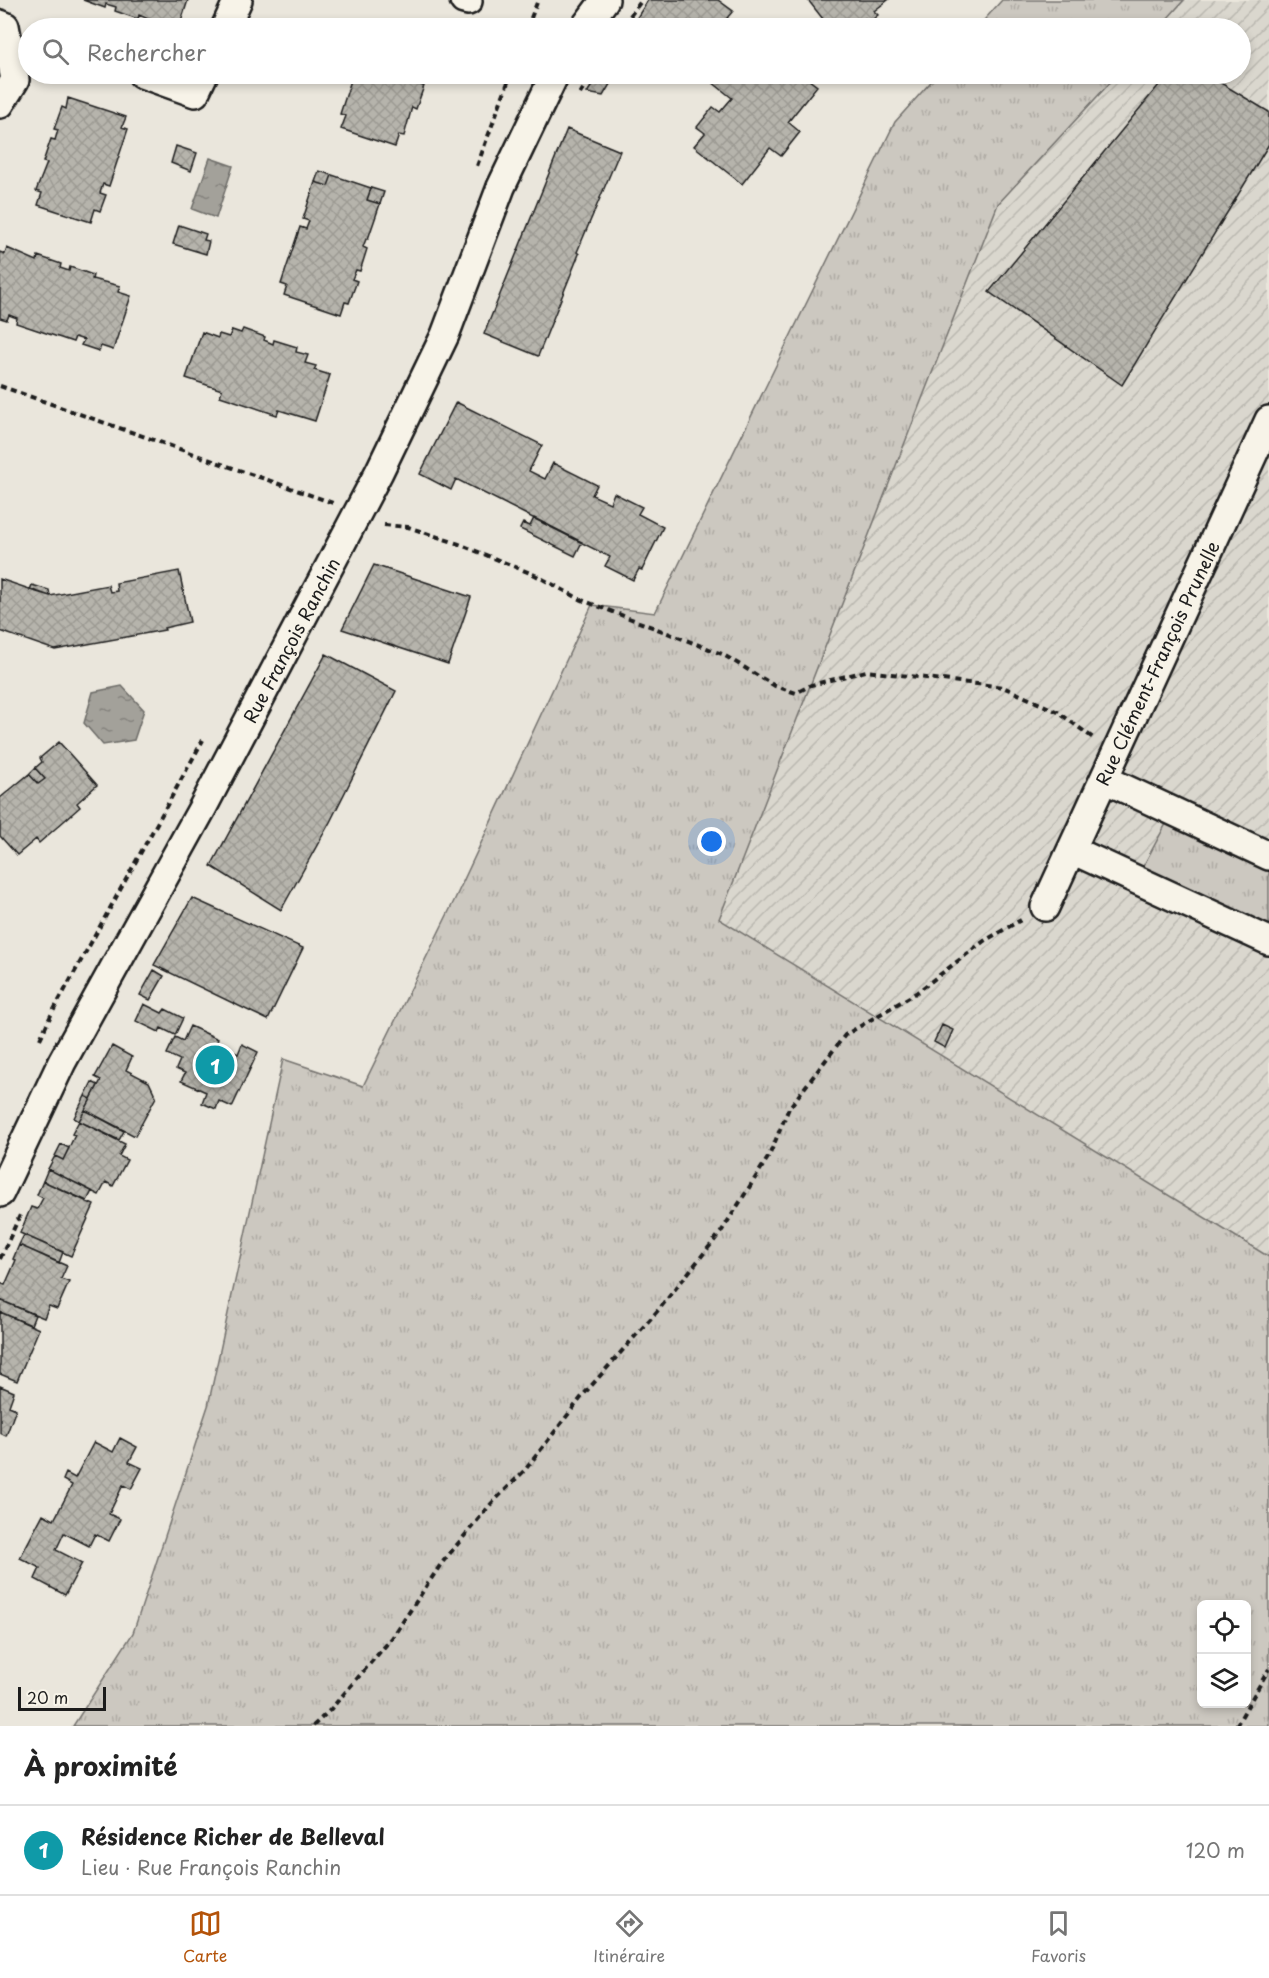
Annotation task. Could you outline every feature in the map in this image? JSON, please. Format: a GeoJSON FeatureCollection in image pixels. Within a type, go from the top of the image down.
{"type":"FeatureCollection","features":[{"type":"Feature","properties":{"kind":"street"},"geometry":{"type":"LineString","coordinates":[[230,18],[238,0]]}},
{"type":"Feature","properties":{"kind":"street"},"geometry":{"type":"LineString","coordinates":[[592,18],[605,0]]}},
{"type":"Feature","properties":{"kind":"street"},"geometry":{"type":"LineString","coordinates":[[0,104],[15,80],[11,28]]}},
{"type":"Feature","properties":{"kind":"street"},"geometry":{"type":"LineString","coordinates":[[170,84],[195,93],[199,84]]}},
{"type":"Feature","properties":{"kind":"street","name":"Rue François Ranchin"},"geometry":{"type":"LineString","coordinates":[[0,1193],[62,1062],[198,817],[346,508],[446,335],[501,187],[550,84]]}},
{"type":"Feature","properties":{"kind":"street","name":"Rue Clément-François Prunelle"},"geometry":{"type":"LineString","coordinates":[[1045,907],[1269,420]]}},
{"type":"Feature","properties":{"kind":"street"},"geometry":{"type":"LineString","coordinates":[[1110,767],[1269,856]]}},
{"type":"Feature","properties":{"kind":"street"},"geometry":{"type":"LineString","coordinates":[[1072,850],[1269,941]]}},
{"type":"Feature","properties":{"kind":"path"},"geometry":{"type":"LineString","coordinates":[[531,18],[538,0]]}},
{"type":"Feature","properties":{"kind":"path"},"geometry":{"type":"LineString","coordinates":[[475,171],[507,84]]}},
{"type":"Feature","properties":{"kind":"path"},"geometry":{"type":"LineString","coordinates":[[0,386],[346,508],[382,525],[408,527],[459,544],[535,575],[582,600],[722,654],[775,686],[796,693],[811,685],[866,671],[1003,687],[1058,712],[1110,767]]}},
{"type":"Feature","properties":{"kind":"path"},"geometry":{"type":"LineString","coordinates":[[328,514],[346,508]]}},
{"type":"Feature","properties":{"kind":"path"},"geometry":{"type":"LineString","coordinates":[[36,1047],[51,1015],[207,733]]}},
{"type":"Feature","properties":{"kind":"path"},"geometry":{"type":"LineString","coordinates":[[313,1726],[330,1710],[392,1638],[441,1564],[491,1504],[525,1470],[584,1394],[660,1308],[721,1232],[769,1156],[789,1108],[845,1035],[916,993],[984,941],[1045,907]]}},
{"type":"Feature","properties":{"kind":"path"},"geometry":{"type":"LineString","coordinates":[[1236,1726],[1269,1669]]}},
{"type":"Feature","properties":{"kind":"shaded area"},"geometry":{"type":"Polygon","coordinates":[[[1184,0],[1269,0],[1269,1257],[719,919],[998,204],[1109,84],[1251,84],[1251,18],[1168,18],[1184,0]]]}},
{"type":"Feature","properties":{"kind":"green space"},"geometry":{"type":"Polygon","coordinates":[[[1002,0],[1184,0],[1168,18],[986,18],[1002,0]]]}},
{"type":"Feature","properties":{"kind":"green space"},"geometry":{"type":"Polygon","coordinates":[[[929,84],[1109,84],[998,204],[719,919],[1269,1257],[1269,1726],[73,1726],[133,1633],[208,1406],[283,1059],[363,1086],[454,901],[592,605],[655,613],[895,122],[929,84]]]}},
{"type":"Feature","properties":{"kind":"green space"},"geometry":{"type":"Polygon","coordinates":[[[1167,822],[1269,869],[1269,932],[1139,874],[1167,822]]]}},
{"type":"Feature","properties":{"kind":"water"},"geometry":{"type":"Polygon","coordinates":[[[210,158],[233,166],[216,218],[192,209],[210,158]]]}},
{"type":"Feature","properties":{"kind":"water"},"geometry":{"type":"Polygon","coordinates":[[[122,686],[144,710],[134,740],[103,745],[84,723],[93,692],[122,686]]]}},
{"type":"Feature","properties":{"kind":"building"},"geometry":{"type":"Polygon","coordinates":[[[83,0],[188,0],[182,18],[146,18],[139,15],[138,18],[135,18],[115,11],[116,7],[106,4],[105,8],[83,0]]]}},
{"type":"Feature","properties":{"kind":"building"},"geometry":{"type":"Polygon","coordinates":[[[648,0],[718,0],[733,11],[727,18],[637,18],[648,0]]]}},
{"type":"Feature","properties":{"kind":"building"},"geometry":{"type":"Polygon","coordinates":[[[808,0],[888,0],[874,11],[878,15],[874,18],[822,18],[808,0]]]}},
{"type":"Feature","properties":{"kind":"building"},"geometry":{"type":"Polygon","coordinates":[[[350,84],[420,84],[424,86],[416,109],[412,107],[404,136],[399,135],[395,147],[341,129],[346,116],[340,114],[350,84]]]}},
{"type":"Feature","properties":{"kind":"building"},"geometry":{"type":"Polygon","coordinates":[[[593,84],[610,84],[603,96],[587,93],[593,84]]]}},
{"type":"Feature","properties":{"kind":"building"},"geometry":{"type":"Polygon","coordinates":[[[714,84],[814,84],[817,86],[788,122],[800,132],[781,156],[770,148],[742,184],[694,146],[705,133],[697,127],[713,107],[720,112],[732,98],[714,84]]]}},
{"type":"Feature","properties":{"kind":"building"},"geometry":{"type":"Polygon","coordinates":[[[1160,84],[1223,84],[1269,112],[1269,144],[1122,385],[989,292],[1160,84]]]}},
{"type":"Feature","properties":{"kind":"building"},"geometry":{"type":"Polygon","coordinates":[[[68,98],[126,117],[122,127],[128,129],[109,186],[103,184],[100,193],[106,195],[100,211],[95,209],[91,222],[38,205],[42,193],[36,191],[47,163],[43,162],[51,139],[55,140],[58,130],[54,129],[62,107],[66,109],[68,98]]]}},
{"type":"Feature","properties":{"kind":"building"},"geometry":{"type":"Polygon","coordinates":[[[567,129],[620,151],[577,252],[579,254],[538,356],[484,334],[567,129]]]}},
{"type":"Feature","properties":{"kind":"building"},"geometry":{"type":"Polygon","coordinates":[[[176,146],[197,153],[191,171],[171,163],[176,146]]]}},
{"type":"Feature","properties":{"kind":"building"},"geometry":{"type":"Polygon","coordinates":[[[319,171],[332,175],[328,186],[315,182],[319,171]]]}},
{"type":"Feature","properties":{"kind":"building"},"geometry":{"type":"Polygon","coordinates":[[[332,175],[371,188],[367,200],[380,204],[363,247],[367,249],[360,271],[356,270],[352,279],[357,281],[349,303],[345,302],[341,314],[284,295],[287,286],[281,284],[300,227],[306,229],[309,221],[303,219],[315,182],[328,186],[332,175]]]}},
{"type":"Feature","properties":{"kind":"building"},"geometry":{"type":"Polygon","coordinates":[[[371,188],[384,192],[380,204],[367,200],[371,188]]]}},
{"type":"Feature","properties":{"kind":"building"},"geometry":{"type":"Polygon","coordinates":[[[179,225],[206,234],[204,240],[209,241],[206,254],[173,244],[179,225]]]}},
{"type":"Feature","properties":{"kind":"building"},"geometry":{"type":"Polygon","coordinates":[[[7,248],[37,261],[38,256],[61,264],[60,268],[69,271],[70,267],[93,275],[92,279],[120,286],[118,292],[131,296],[113,350],[101,346],[99,351],[81,345],[84,340],[75,337],[73,342],[16,323],[17,318],[9,315],[7,320],[0,318],[0,252],[5,254],[7,248]]]}},
{"type":"Feature","properties":{"kind":"building"},"geometry":{"type":"Polygon","coordinates":[[[243,329],[265,337],[264,340],[273,344],[274,340],[297,347],[296,352],[308,355],[305,363],[316,366],[314,370],[330,375],[315,421],[279,410],[277,415],[220,396],[222,390],[186,378],[202,332],[218,338],[219,334],[229,337],[232,330],[241,333],[243,329]]]}},
{"type":"Feature","properties":{"kind":"building"},"geometry":{"type":"Polygon","coordinates":[[[456,402],[542,445],[529,471],[545,479],[553,463],[597,485],[592,495],[610,503],[614,493],[642,507],[638,514],[663,527],[642,570],[639,569],[633,580],[605,566],[610,557],[456,479],[451,490],[420,474],[456,402]]]}},
{"type":"Feature","properties":{"kind":"building"},"geometry":{"type":"Polygon","coordinates":[[[534,518],[582,542],[575,556],[520,529],[523,523],[530,526],[534,518]]]}},
{"type":"Feature","properties":{"kind":"building"},"geometry":{"type":"Polygon","coordinates":[[[374,565],[471,597],[448,664],[342,629],[374,565]]]}},
{"type":"Feature","properties":{"kind":"building"},"geometry":{"type":"Polygon","coordinates":[[[179,571],[190,622],[164,628],[165,630],[55,650],[0,631],[0,579],[50,596],[108,585],[110,592],[117,591],[116,583],[179,571]]]}},
{"type":"Feature","properties":{"kind":"building"},"geometry":{"type":"Polygon","coordinates":[[[32,585],[49,590],[50,596],[30,590],[32,585]]]}},
{"type":"Feature","properties":{"kind":"building"},"geometry":{"type":"Polygon","coordinates":[[[326,654],[396,691],[330,822],[281,910],[211,866],[326,654]]]}},
{"type":"Feature","properties":{"kind":"building"},"geometry":{"type":"Polygon","coordinates":[[[59,742],[97,785],[77,803],[80,807],[39,843],[36,839],[17,855],[0,836],[0,798],[29,774],[38,784],[45,779],[35,768],[42,762],[40,758],[59,742]]]}},
{"type":"Feature","properties":{"kind":"building"},"geometry":{"type":"Polygon","coordinates":[[[35,768],[45,779],[38,784],[29,774],[35,768]]]}},
{"type":"Feature","properties":{"kind":"building"},"geometry":{"type":"Polygon","coordinates":[[[192,898],[303,948],[268,1020],[154,965],[192,898]]]}},
{"type":"Feature","properties":{"kind":"building"},"geometry":{"type":"Polygon","coordinates":[[[154,970],[164,976],[150,1000],[140,995],[154,970]]]}},
{"type":"Feature","properties":{"kind":"building"},"geometry":{"type":"Polygon","coordinates":[[[144,1004],[162,1013],[165,1009],[183,1018],[175,1035],[161,1028],[159,1032],[136,1021],[144,1004]]]}},
{"type":"Feature","properties":{"kind":"building"},"geometry":{"type":"Polygon","coordinates":[[[942,1025],[953,1030],[945,1048],[934,1042],[942,1025]]]}},
{"type":"Feature","properties":{"kind":"building"},"geometry":{"type":"Polygon","coordinates":[[[190,1026],[218,1039],[216,1044],[238,1054],[242,1044],[258,1052],[232,1107],[219,1101],[216,1109],[202,1103],[206,1092],[181,1081],[185,1073],[176,1069],[180,1060],[167,1054],[175,1037],[183,1041],[190,1026]]]}},
{"type":"Feature","properties":{"kind":"building"},"geometry":{"type":"Polygon","coordinates":[[[112,1046],[132,1057],[126,1070],[149,1082],[156,1097],[135,1136],[85,1110],[101,1080],[95,1077],[112,1046]]]}},
{"type":"Feature","properties":{"kind":"building"},"geometry":{"type":"Polygon","coordinates":[[[92,1082],[98,1085],[91,1099],[85,1096],[92,1082]]]}},
{"type":"Feature","properties":{"kind":"building"},"geometry":{"type":"Polygon","coordinates":[[[85,1096],[91,1099],[79,1121],[74,1118],[85,1096]]]}},
{"type":"Feature","properties":{"kind":"building"},"geometry":{"type":"Polygon","coordinates":[[[85,1110],[124,1131],[119,1140],[79,1121],[85,1110]]]}},
{"type":"Feature","properties":{"kind":"building"},"geometry":{"type":"Polygon","coordinates":[[[79,1121],[125,1144],[119,1156],[127,1160],[113,1186],[106,1182],[99,1195],[48,1169],[55,1156],[63,1160],[79,1121]]]}},
{"type":"Feature","properties":{"kind":"building"},"geometry":{"type":"Polygon","coordinates":[[[61,1144],[69,1148],[63,1160],[55,1156],[61,1144]]]}},
{"type":"Feature","properties":{"kind":"building"},"geometry":{"type":"Polygon","coordinates":[[[48,1169],[92,1191],[87,1201],[43,1181],[48,1169]]]}},
{"type":"Feature","properties":{"kind":"building"},"geometry":{"type":"Polygon","coordinates":[[[43,1181],[94,1205],[71,1256],[20,1233],[31,1207],[37,1209],[43,1198],[37,1195],[43,1181]]]}},
{"type":"Feature","properties":{"kind":"building"},"geometry":{"type":"Polygon","coordinates":[[[24,1235],[63,1252],[59,1263],[19,1245],[24,1235]]]}},
{"type":"Feature","properties":{"kind":"building"},"geometry":{"type":"Polygon","coordinates":[[[19,1245],[67,1266],[61,1279],[69,1282],[57,1309],[49,1306],[44,1318],[0,1300],[0,1283],[5,1285],[16,1260],[13,1259],[19,1245]]]}},
{"type":"Feature","properties":{"kind":"building"},"geometry":{"type":"Polygon","coordinates":[[[0,1300],[35,1315],[31,1325],[0,1312],[0,1300]]]}},
{"type":"Feature","properties":{"kind":"building"},"geometry":{"type":"Polygon","coordinates":[[[0,1312],[39,1329],[17,1381],[0,1374],[0,1312]]]}},
{"type":"Feature","properties":{"kind":"building"},"geometry":{"type":"Polygon","coordinates":[[[0,1386],[14,1392],[9,1406],[16,1409],[6,1436],[0,1433],[0,1386]]]}},
{"type":"Feature","properties":{"kind":"building"},"geometry":{"type":"Polygon","coordinates":[[[120,1438],[137,1447],[129,1462],[142,1468],[131,1489],[123,1485],[109,1514],[120,1519],[109,1541],[95,1534],[89,1546],[64,1533],[56,1550],[82,1563],[65,1595],[35,1579],[40,1568],[20,1558],[43,1514],[54,1520],[72,1485],[63,1480],[66,1473],[75,1478],[94,1442],[113,1452],[120,1438]]]}},
{"type":"Feature","properties":{"kind":"place","name":"Résidence Richer de Belleval"},"geometry":{"type":"Point","coordinates":[215,1065]}}]}
